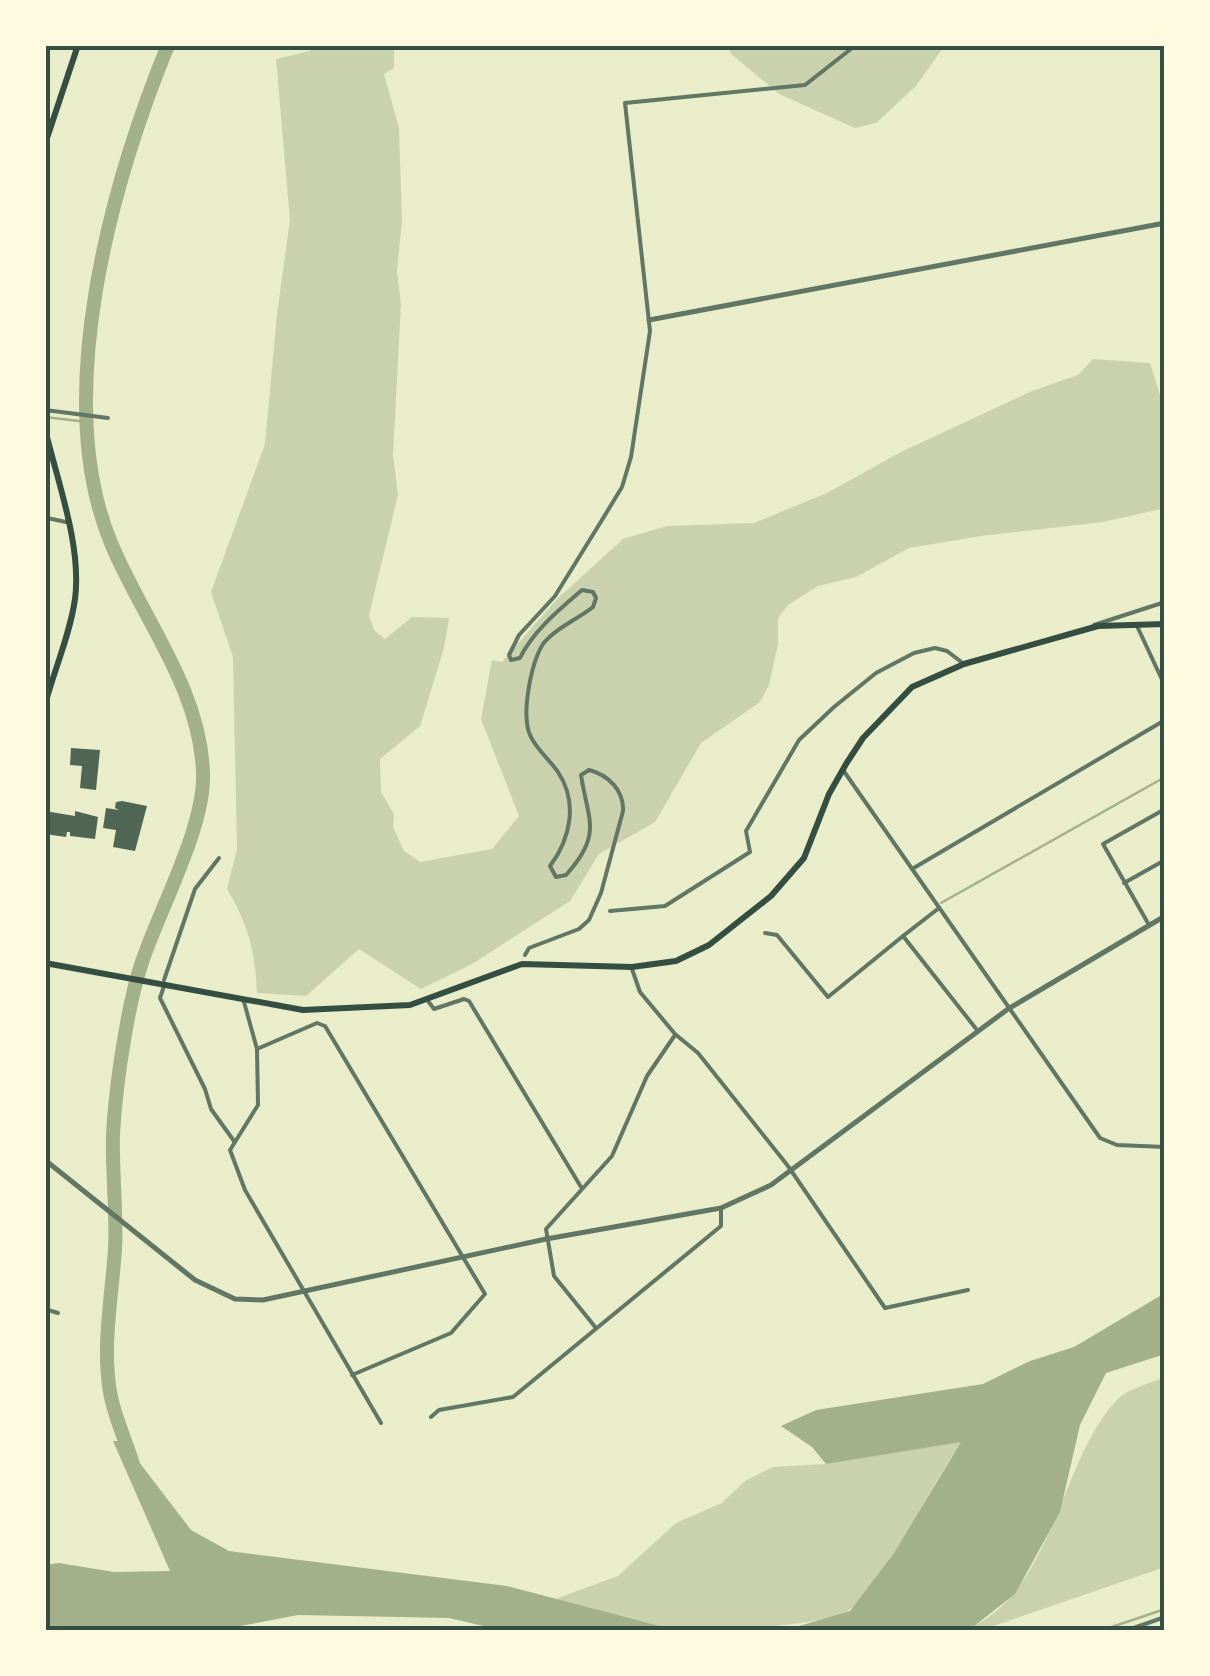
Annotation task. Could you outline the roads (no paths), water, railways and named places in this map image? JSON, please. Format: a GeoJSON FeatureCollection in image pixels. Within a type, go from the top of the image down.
{"type":"FeatureCollection","features":[{"type":"Feature","properties":{"kind":"main road"},"geometry":{"type":"LineString","coordinates":[[45,144],[78,45]]}},
{"type":"Feature","properties":{"kind":"main road"},"geometry":{"type":"LineString","coordinates":[[45,429],[76,564],[74,600],[45,705]]}},
{"type":"Feature","properties":{"kind":"main road"},"geometry":{"type":"LineString","coordinates":[[45,964],[303,1010],[391,1007],[428,1001],[522,964],[632,967],[694,955],[771,896],[804,858],[829,794],[863,738],[912,687],[964,664],[1090,628],[1165,624]]}},
{"type":"Feature","properties":{"kind":"street"},"geometry":{"type":"LineString","coordinates":[[526,955],[529,948],[579,929],[594,912],[619,829],[623,800],[621,792],[596,771],[582,775],[591,812],[590,836],[576,865],[566,875],[556,877],[550,866],[564,844],[571,805],[558,772],[528,730],[529,682],[545,641],[593,608],[593,592],[582,590],[570,600],[532,638],[520,658],[510,660],[508,655],[519,635],[555,596],[622,487],[632,457],[649,320],[625,103],[805,85],[856,45]]}},
{"type":"Feature","properties":{"kind":"street"},"geometry":{"type":"LineString","coordinates":[[649,320],[1165,223]]}},
{"type":"Feature","properties":{"kind":"street"},"geometry":{"type":"LineString","coordinates":[[45,410],[106,418]]}},
{"type":"Feature","properties":{"kind":"street"},"geometry":{"type":"LineString","coordinates":[[45,514],[66,522]]}},
{"type":"Feature","properties":{"kind":"street"},"geometry":{"type":"LineString","coordinates":[[1090,628],[1098,622],[1165,602]]}},
{"type":"Feature","properties":{"kind":"street"},"geometry":{"type":"LineString","coordinates":[[1137,626],[1165,686]]}},
{"type":"Feature","properties":{"kind":"street"},"geometry":{"type":"LineString","coordinates":[[610,912],[664,906],[750,852],[746,832],[799,740],[876,673],[899,659],[935,648],[947,651],[964,664]]}},
{"type":"Feature","properties":{"kind":"street"},"geometry":{"type":"LineString","coordinates":[[912,869],[1165,720]]}},
{"type":"Feature","properties":{"kind":"street"},"geometry":{"type":"LineString","coordinates":[[844,770],[1100,1138],[1117,1145],[1165,1147]]}},
{"type":"Feature","properties":{"kind":"street"},"geometry":{"type":"LineString","coordinates":[[1149,926],[1103,844],[1165,810]]}},
{"type":"Feature","properties":{"kind":"street"},"geometry":{"type":"LineString","coordinates":[[219,858],[195,889],[160,998],[206,1089],[210,1108],[234,1141]]}},
{"type":"Feature","properties":{"kind":"street"},"geometry":{"type":"LineString","coordinates":[[1124,883],[1165,860]]}},
{"type":"Feature","properties":{"kind":"street"},"geometry":{"type":"LineString","coordinates":[[765,933],[778,935],[828,996],[938,908]]}},
{"type":"Feature","properties":{"kind":"street"},"geometry":{"type":"LineString","coordinates":[[45,1160],[195,1280],[220,1294],[249,1301],[304,1294],[546,1239],[721,1208],[771,1185],[1008,1009],[1165,916]]}},
{"type":"Feature","properties":{"kind":"street"},"geometry":{"type":"LineString","coordinates":[[903,936],[977,1030]]}},
{"type":"Feature","properties":{"kind":"street"},"geometry":{"type":"LineString","coordinates":[[632,967],[640,992],[698,1053],[790,1170],[885,1308],[968,1290]]}},
{"type":"Feature","properties":{"kind":"street"},"geometry":{"type":"LineString","coordinates":[[428,1001],[434,1009],[464,999],[469,1002],[581,1187]]}},
{"type":"Feature","properties":{"kind":"street"},"geometry":{"type":"LineString","coordinates":[[244,1000],[256,1049],[258,1105],[234,1141],[232,1158],[244,1190],[381,1423]]}},
{"type":"Feature","properties":{"kind":"street"},"geometry":{"type":"LineString","coordinates":[[256,1049],[317,1024],[325,1026],[485,1294],[450,1333],[352,1375]]}},
{"type":"Feature","properties":{"kind":"street"},"geometry":{"type":"LineString","coordinates":[[596,1328],[554,1276],[546,1229],[612,1156],[647,1076],[676,1034]]}},
{"type":"Feature","properties":{"kind":"street"},"geometry":{"type":"LineString","coordinates":[[431,1417],[439,1410],[513,1397],[720,1226],[721,1208]]}},
{"type":"Feature","properties":{"kind":"street"},"geometry":{"type":"LineString","coordinates":[[45,1309],[58,1312]]}},
{"type":"Feature","properties":{"kind":"street"},"geometry":{"type":"LineString","coordinates":[[1125,1631],[1165,1618]]}},
{"type":"Feature","properties":{"kind":"waterway"},"geometry":{"type":"LineString","coordinates":[[133,1464],[114,1410],[108,1374],[116,1096],[136,983],[189,843],[202,794],[203,772],[192,711],[181,682],[111,543],[94,486],[87,424],[88,359],[109,226],[127,161],[168,45]]}},
{"type":"Feature","properties":{"kind":"waterway"},"geometry":{"type":"LineString","coordinates":[[45,417],[87,422]]}},
{"type":"Feature","properties":{"kind":"waterway"},"geometry":{"type":"LineString","coordinates":[[941,903],[1165,777]]}},
{"type":"Feature","properties":{"kind":"waterway"},"geometry":{"type":"LineString","coordinates":[[1100,1631],[1165,1609]]}}]}
